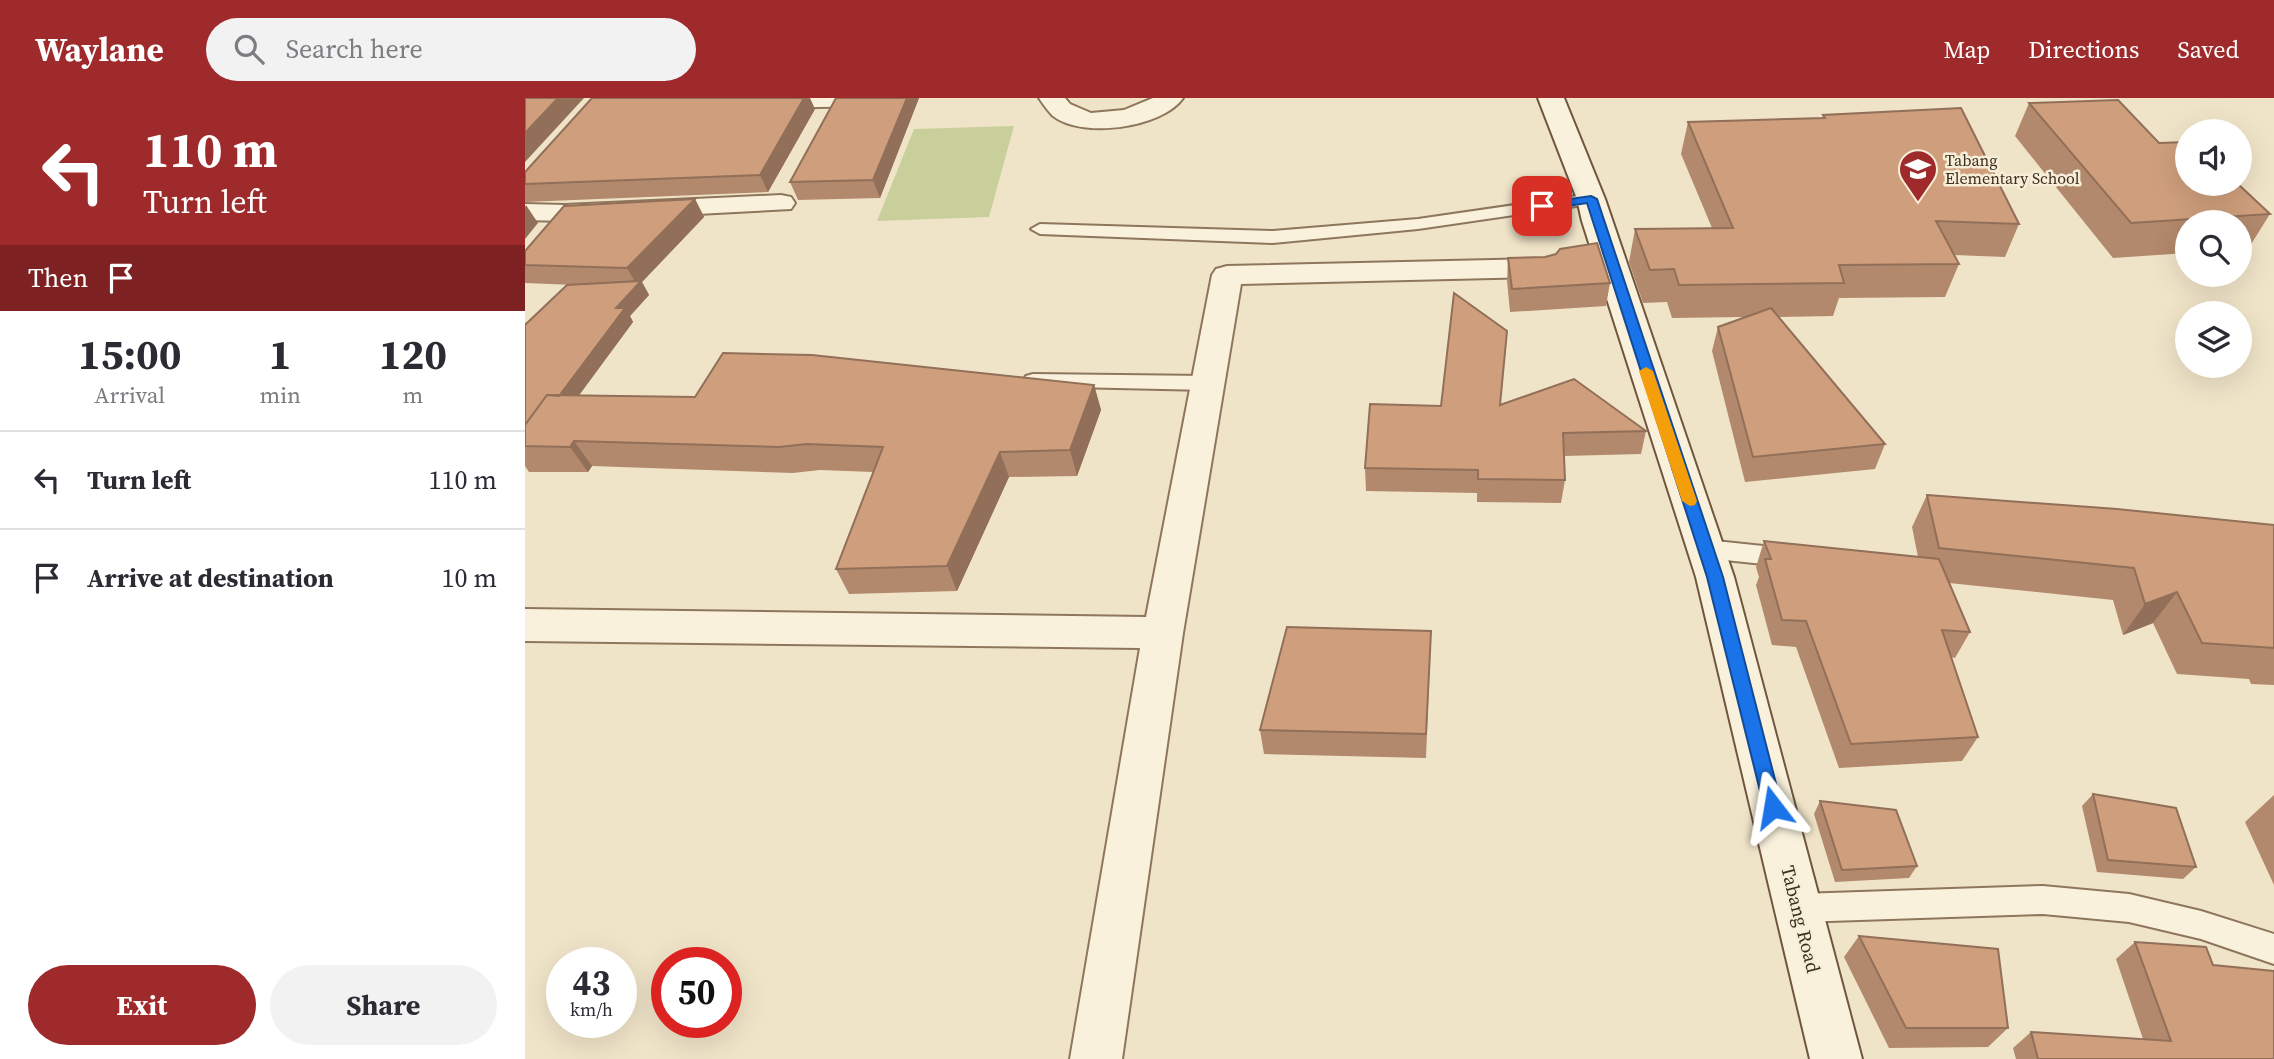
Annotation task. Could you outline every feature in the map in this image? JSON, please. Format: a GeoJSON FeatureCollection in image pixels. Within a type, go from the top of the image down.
{"type":"FeatureCollection","features":[{"type":"Feature","properties":{"kind":"street"},"geometry":{"type":"LineString","coordinates":[[730,101],[771,99],[829,111],[875,98]]}},
{"type":"Feature","properties":{"kind":"street"},"geometry":{"type":"LineString","coordinates":[[1052,98],[1058,108],[1070,115],[1105,121],[1144,114],[1170,98],[1177,98]]}},
{"type":"Feature","properties":{"kind":"street","name":"Tabang Road"},"geometry":{"type":"LineString","coordinates":[[1551,98],[1591,199],[1706,549],[1836,1059]]}},
{"type":"Feature","properties":{"kind":"street"},"geometry":{"type":"LineString","coordinates":[[525,212],[565,213],[787,191],[765,231]]}},
{"type":"Feature","properties":{"kind":"street"},"geometry":{"type":"LineString","coordinates":[[541,242],[565,213]]}},
{"type":"Feature","properties":{"kind":"street"},"geometry":{"type":"LineString","coordinates":[[1096,1059],[1163,633],[1227,275],[1542,268]]}},
{"type":"Feature","properties":{"kind":"street"},"geometry":{"type":"LineString","coordinates":[[525,625],[1163,633]]}},
{"type":"Feature","properties":{"kind":"lane"},"geometry":{"type":"LineString","coordinates":[[1040,229],[1273,237],[1395,226],[1591,199]]}},
{"type":"Feature","properties":{"kind":"lane"},"geometry":{"type":"LineString","coordinates":[[1007,381],[1207,383]]}},
{"type":"Feature","properties":{"kind":"lane"},"geometry":{"type":"LineString","coordinates":[[1706,549],[1811,559]]}},
{"type":"Feature","properties":{"kind":"lane"},"geometry":{"type":"LineString","coordinates":[[1799,908],[2043,900],[2129,908],[2201,925],[2274,950]]}},
{"type":"Feature","properties":{"kind":"green space"},"geometry":{"type":"Polygon","coordinates":[[[1014,126],[989,217],[877,221],[914,129],[1014,126]]]}},
{"type":"Feature","properties":{"kind":"building"},"geometry":{"type":"Polygon","coordinates":[[[525,98],[558,98],[525,133],[525,98]]]}},
{"type":"Feature","properties":{"kind":"building"},"geometry":{"type":"Polygon","coordinates":[[[592,98],[804,98],[760,175],[525,184],[525,172],[592,98]]]}},
{"type":"Feature","properties":{"kind":"building"},"geometry":{"type":"Polygon","coordinates":[[[836,98],[907,98],[873,180],[790,182],[836,98]]]}},
{"type":"Feature","properties":{"kind":"building"},"geometry":{"type":"Polygon","coordinates":[[[2118,100],[2159,143],[2175,142],[2175,196],[2251,196],[2270,214],[2252,215],[2252,210],[2175,210],[2175,220],[2131,223],[2029,103],[2118,100]]]}},
{"type":"Feature","properties":{"kind":"building"},"geometry":{"type":"Polygon","coordinates":[[[1961,108],[2019,224],[1936,221],[1959,264],[1839,265],[1844,283],[1679,285],[1674,269],[1650,270],[1635,229],[1733,228],[1688,122],[1825,118],[1823,115],[1961,108]]]}},
{"type":"Feature","properties":{"kind":"building"},"geometry":{"type":"Polygon","coordinates":[[[695,199],[627,268],[525,265],[525,251],[564,206],[695,199]]]}},
{"type":"Feature","properties":{"kind":"building"},"geometry":{"type":"Polygon","coordinates":[[[1597,243],[1610,283],[1512,289],[1508,258],[1545,257],[1556,254],[1560,249],[1597,243]]]}},
{"type":"Feature","properties":{"kind":"building"},"geometry":{"type":"Polygon","coordinates":[[[641,281],[616,308],[625,308],[559,396],[547,395],[525,425],[525,325],[567,285],[641,281]]]}},
{"type":"Feature","properties":{"kind":"building"},"geometry":{"type":"Polygon","coordinates":[[[1454,293],[1507,331],[1500,405],[1574,379],[1646,431],[1563,433],[1565,480],[1478,479],[1478,470],[1365,468],[1370,404],[1441,406],[1454,293]]]}},
{"type":"Feature","properties":{"kind":"building"},"geometry":{"type":"Polygon","coordinates":[[[1771,308],[1885,444],[1753,457],[1718,327],[1771,308]]]}},
{"type":"Feature","properties":{"kind":"building"},"geometry":{"type":"Polygon","coordinates":[[[723,353],[812,355],[1094,385],[1070,450],[1000,452],[947,566],[836,569],[883,447],[574,441],[570,447],[525,446],[525,425],[547,395],[695,397],[723,353]]]}},
{"type":"Feature","properties":{"kind":"building"},"geometry":{"type":"Polygon","coordinates":[[[1927,495],[2117,509],[2274,525],[2274,648],[2202,643],[2177,592],[2145,604],[2134,568],[1939,548],[1927,495]]]}},
{"type":"Feature","properties":{"kind":"building"},"geometry":{"type":"Polygon","coordinates":[[[1764,541],[1939,559],[1970,632],[1942,630],[1978,737],[1851,744],[1806,621],[1782,620],[1765,559],[1771,559],[1764,541]]]}},
{"type":"Feature","properties":{"kind":"building"},"geometry":{"type":"Polygon","coordinates":[[[1287,627],[1431,631],[1426,734],[1260,730],[1287,627]]]}},
{"type":"Feature","properties":{"kind":"building"},"geometry":{"type":"Polygon","coordinates":[[[2093,794],[2176,808],[2196,867],[2108,860],[2093,794]]]}},
{"type":"Feature","properties":{"kind":"building"},"geometry":{"type":"Polygon","coordinates":[[[1820,801],[1896,810],[1917,866],[1842,870],[1820,801]]]}},
{"type":"Feature","properties":{"kind":"building"},"geometry":{"type":"Polygon","coordinates":[[[1859,936],[1998,949],[2008,1028],[1906,1028],[1859,936]]]}},
{"type":"Feature","properties":{"kind":"building"},"geometry":{"type":"Polygon","coordinates":[[[2135,942],[2206,947],[2213,965],[2274,971],[2274,1059],[2038,1059],[2031,1032],[2171,1041],[2135,942]]]}},
{"type":"Feature","properties":{"kind":"slow traffic"},"geometry":{"type":"LineString","coordinates":[[1646,371],[1690,501]]}},
{"type":"Feature","properties":{"kind":"place","name":"Tabang Elementary School"},"geometry":{"type":"Point","coordinates":[1918,203]}},
{"type":"Feature","properties":{"kind":"route"},"geometry":{"type":"LineString","coordinates":[[1542,206],[1591,199],[1596,221],[1715,577],[1773,807]]}}]}
